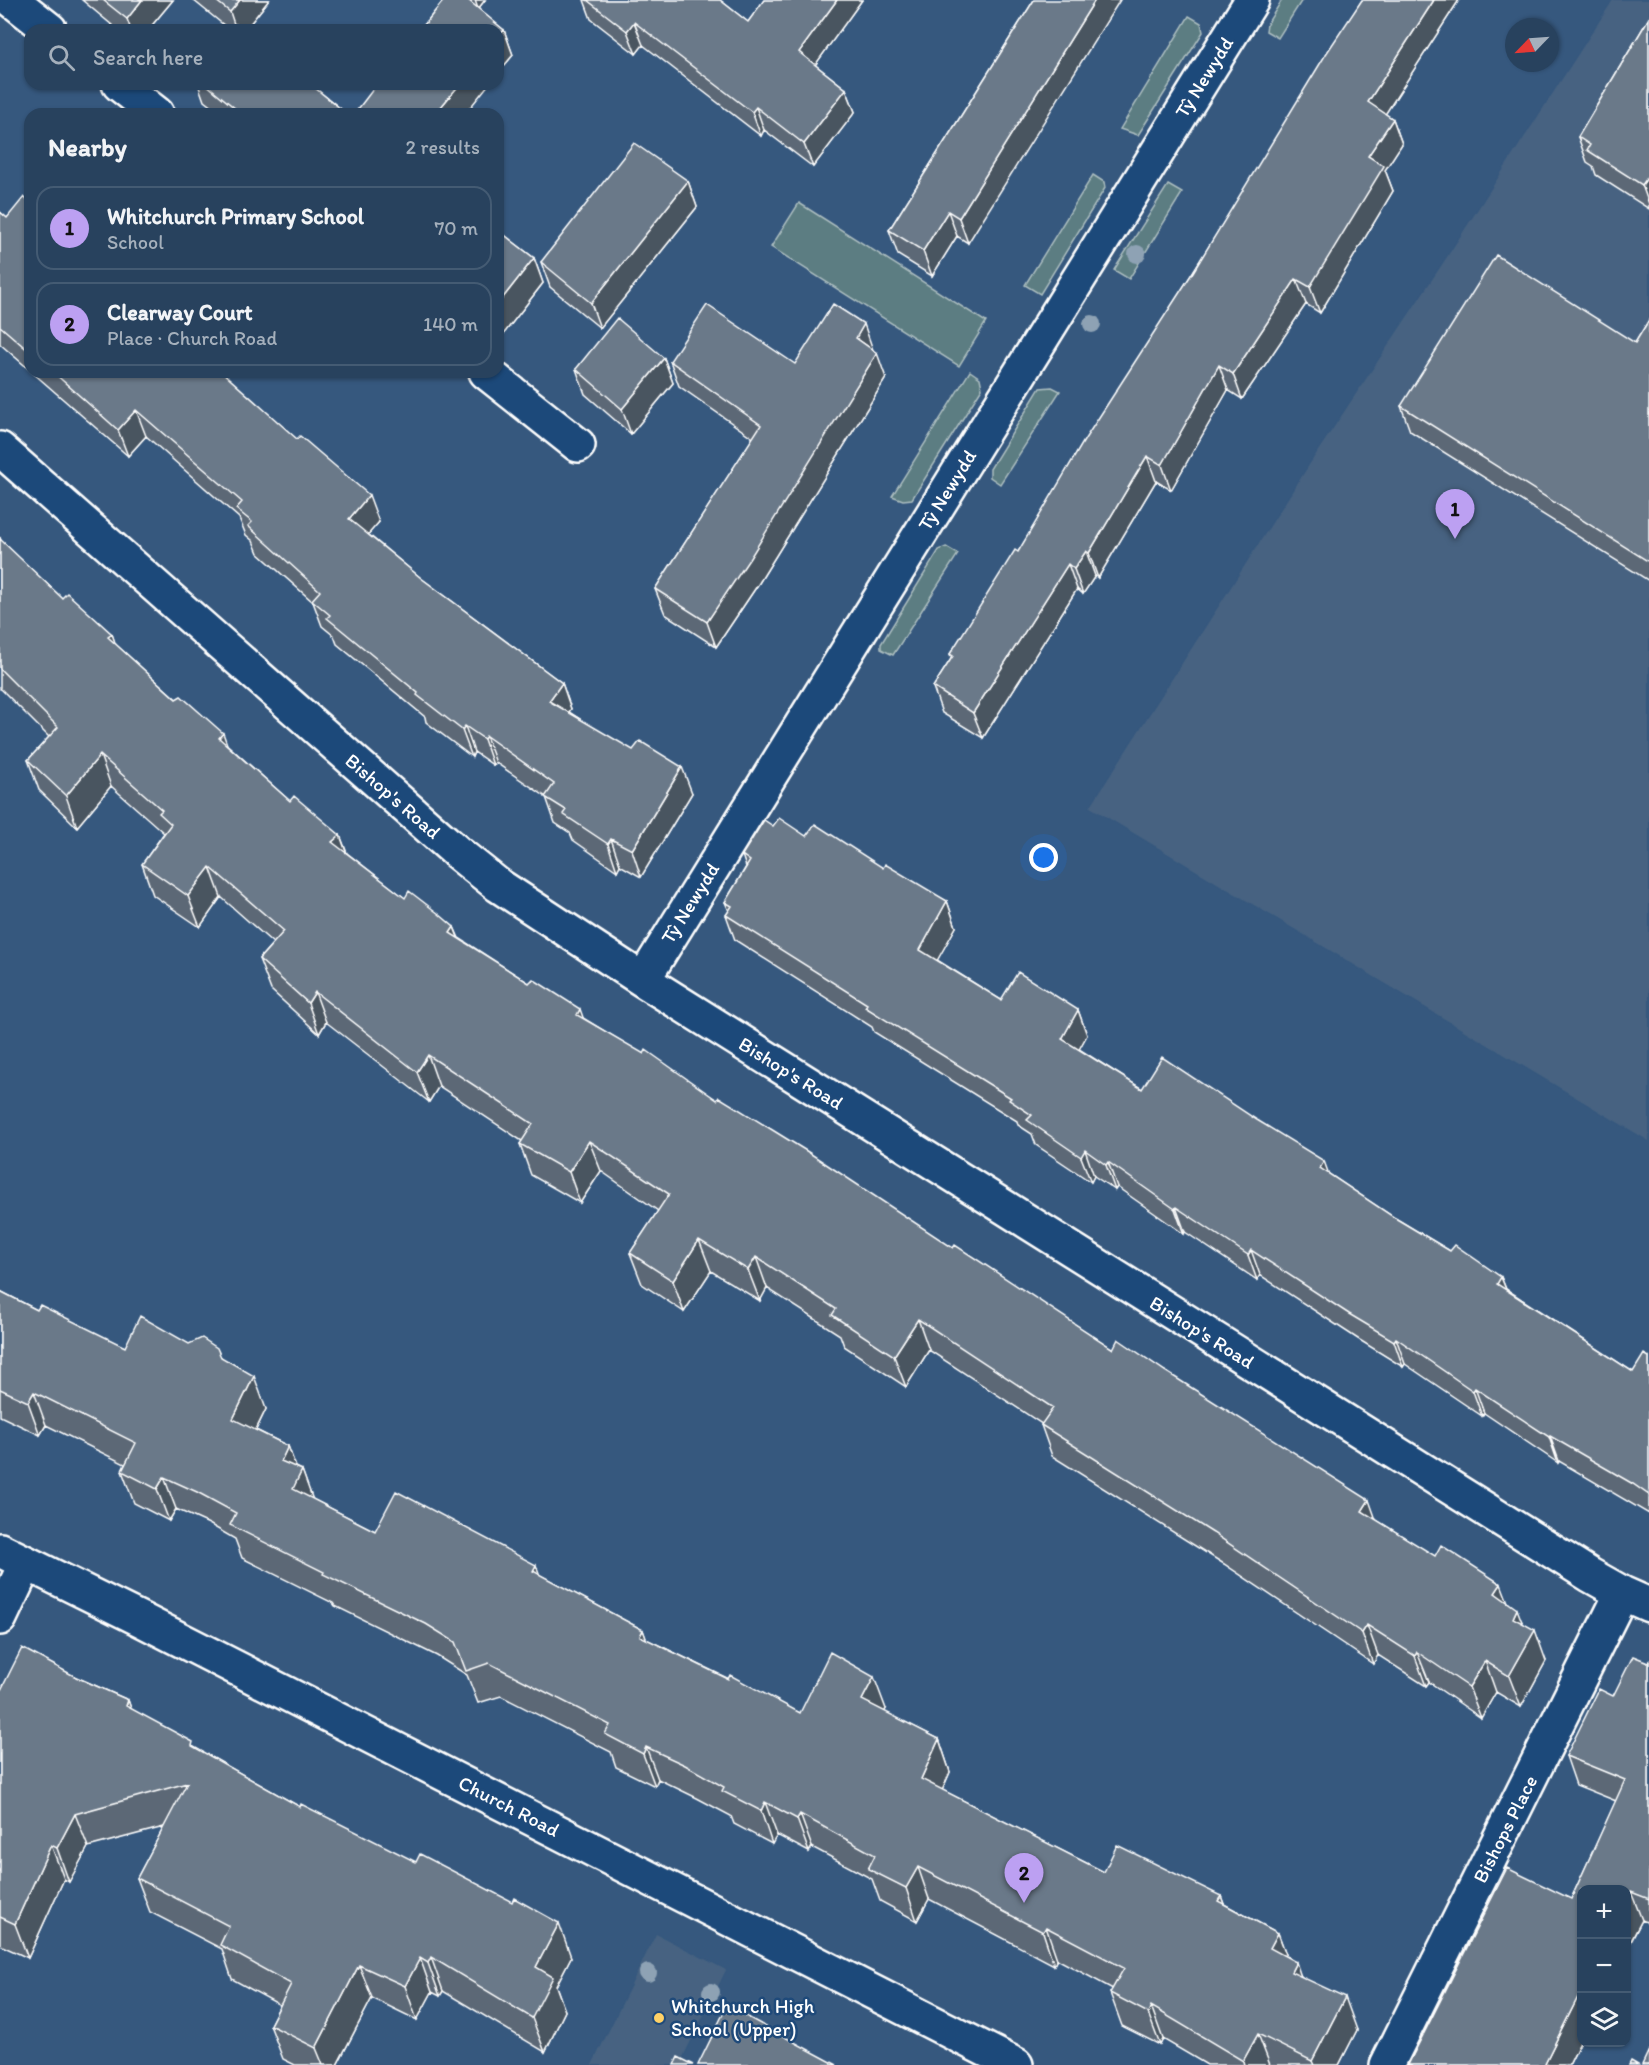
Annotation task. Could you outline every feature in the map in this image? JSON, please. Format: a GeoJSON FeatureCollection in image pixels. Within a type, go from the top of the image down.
{"type":"FeatureCollection","features":[{"type":"Feature","properties":{"kind":"street"},"geometry":{"type":"LineString","coordinates":[[12,0],[43,24]]}},
{"type":"Feature","properties":{"kind":"street","name":"Tŷ Newydd"},"geometry":{"type":"LineString","coordinates":[[643,980],[1252,0]]}},
{"type":"Feature","properties":{"kind":"street"},"geometry":{"type":"LineString","coordinates":[[127,90],[149,108]]}},
{"type":"Feature","properties":{"kind":"street"},"geometry":{"type":"LineString","coordinates":[[494,378],[578,445]]}},
{"type":"Feature","properties":{"kind":"street","name":"Bishop's Road"},"geometry":{"type":"LineString","coordinates":[[0,449],[458,853],[498,885],[643,980],[1580,1569],[1636,1599]]}},
{"type":"Feature","properties":{"kind":"street"},"geometry":{"type":"LineString","coordinates":[[0,1618],[13,1557]]}},
{"type":"Feature","properties":{"kind":"street","name":"Church Road"},"geometry":{"type":"LineString","coordinates":[[13,1557],[140,1619],[1017,2065]]}},
{"type":"Feature","properties":{"kind":"street","name":"Bishops Place"},"geometry":{"type":"LineString","coordinates":[[1387,2065],[1636,1599]]}},
{"type":"Feature","properties":{"kind":"shaded area"},"geometry":{"type":"Polygon","coordinates":[[[1613,0],[1649,0],[1649,1141],[1090,807],[1320,448],[1613,0]]]}},
{"type":"Feature","properties":{"kind":"shaded area","name":"Whitchurch High School (Upper)"},"geometry":{"type":"Polygon","coordinates":[[[656,1934],[726,1970],[679,2065],[592,2065],[656,1934]]]}},
{"type":"Feature","properties":{"kind":"green space"},"geometry":{"type":"Polygon","coordinates":[[[1282,0],[1302,0],[1278,38],[1266,31],[1267,24],[1282,0]]]}},
{"type":"Feature","properties":{"kind":"green space"},"geometry":{"type":"Polygon","coordinates":[[[1189,16],[1201,23],[1203,32],[1138,135],[1120,129],[1189,16]]]}},
{"type":"Feature","properties":{"kind":"green space"},"geometry":{"type":"Polygon","coordinates":[[[1093,175],[1104,182],[1105,188],[1040,294],[1025,285],[1093,175]]]}},
{"type":"Feature","properties":{"kind":"green space"},"geometry":{"type":"Polygon","coordinates":[[[1168,185],[1182,193],[1129,279],[1114,270],[1168,185]]]}},
{"type":"Feature","properties":{"kind":"green space"},"geometry":{"type":"Polygon","coordinates":[[[799,203],[986,322],[959,366],[771,247],[799,203]]]}},
{"type":"Feature","properties":{"kind":"green space"},"geometry":{"type":"Polygon","coordinates":[[[970,371],[980,378],[982,388],[912,499],[903,500],[892,496],[970,371]]]}},
{"type":"Feature","properties":{"kind":"green space"},"geometry":{"type":"Polygon","coordinates":[[[1052,387],[1060,391],[1000,484],[990,477],[990,469],[1040,388],[1052,387]]]}},
{"type":"Feature","properties":{"kind":"green space"},"geometry":{"type":"Polygon","coordinates":[[[946,547],[958,554],[893,655],[881,649],[881,644],[939,550],[946,547]]]}},
{"type":"Feature","properties":{"kind":"building"},"geometry":{"type":"Polygon","coordinates":[[[103,0],[142,0],[127,19],[103,0]]]}},
{"type":"Feature","properties":{"kind":"building"},"geometry":{"type":"Polygon","coordinates":[[[215,0],[240,0],[230,12],[215,0]]]}},
{"type":"Feature","properties":{"kind":"building"},"geometry":{"type":"Polygon","coordinates":[[[444,0],[468,0],[497,24],[425,24],[444,0]]]}},
{"type":"Feature","properties":{"kind":"building"},"geometry":{"type":"Polygon","coordinates":[[[587,0],[720,0],[748,22],[764,0],[837,0],[799,52],[846,89],[804,144],[756,107],[752,112],[634,22],[627,31],[587,0]]]}},
{"type":"Feature","properties":{"kind":"building"},"geometry":{"type":"Polygon","coordinates":[[[1034,0],[1095,0],[959,218],[948,211],[923,251],[889,230],[1034,0]]]}},
{"type":"Feature","properties":{"kind":"building"},"geometry":{"type":"Polygon","coordinates":[[[1362,0],[1434,0],[1368,102],[1393,119],[1368,156],[1384,166],[1310,287],[1296,279],[1233,374],[1219,365],[1162,465],[1147,456],[1089,553],[1086,551],[1074,569],[1068,564],[973,713],[933,687],[953,656],[950,654],[1015,550],[1018,552],[1085,439],[1193,272],[1326,54],[1362,0]]]}},
{"type":"Feature","properties":{"kind":"building"},"geometry":{"type":"Polygon","coordinates":[[[1649,18],[1649,175],[1642,185],[1587,150],[1590,145],[1578,137],[1649,18]]]}},
{"type":"Feature","properties":{"kind":"building"},"geometry":{"type":"Polygon","coordinates":[[[213,90],[317,90],[340,108],[235,108],[213,90]]]}},
{"type":"Feature","properties":{"kind":"building"},"geometry":{"type":"Polygon","coordinates":[[[372,90],[455,90],[440,108],[359,108],[372,90]]]}},
{"type":"Feature","properties":{"kind":"building"},"geometry":{"type":"Polygon","coordinates":[[[634,143],[688,181],[591,303],[541,262],[634,143]]]}},
{"type":"Feature","properties":{"kind":"building"},"geometry":{"type":"Polygon","coordinates":[[[24,197],[24,347],[0,326],[0,212],[7,218],[24,197]]]}},
{"type":"Feature","properties":{"kind":"building"},"geometry":{"type":"Polygon","coordinates":[[[504,235],[534,258],[504,296],[504,235]]]}},
{"type":"Feature","properties":{"kind":"building"},"geometry":{"type":"Polygon","coordinates":[[[1496,255],[1635,343],[1649,320],[1649,562],[1401,406],[1496,255]]]}},
{"type":"Feature","properties":{"kind":"building"},"geometry":{"type":"Polygon","coordinates":[[[833,304],[864,324],[856,338],[877,353],[750,558],[707,622],[655,589],[761,425],[670,361],[707,305],[795,364],[833,304]]]}},
{"type":"Feature","properties":{"kind":"building"},"geometry":{"type":"Polygon","coordinates":[[[617,318],[664,358],[622,409],[576,369],[617,318]]]}},
{"type":"Feature","properties":{"kind":"building"},"geometry":{"type":"Polygon","coordinates":[[[60,378],[229,378],[297,439],[300,436],[369,495],[349,519],[421,578],[562,683],[549,701],[633,750],[640,741],[682,767],[632,850],[611,839],[608,844],[563,814],[566,810],[545,797],[554,784],[486,736],[484,739],[465,726],[462,730],[327,618],[330,615],[312,600],[320,591],[248,526],[252,522],[236,509],[242,502],[136,410],[118,430],[60,378]]]}},
{"type":"Feature","properties":{"kind":"building"},"geometry":{"type":"Polygon","coordinates":[[[0,539],[62,598],[67,593],[112,634],[108,637],[176,699],[181,696],[223,733],[219,738],[290,801],[294,796],[340,835],[332,842],[405,898],[409,891],[439,914],[454,927],[450,933],[529,983],[533,979],[580,1009],[577,1015],[644,1054],[646,1050],[717,1100],[719,1097],[808,1152],[953,1248],[955,1245],[1113,1349],[1118,1339],[1369,1500],[1362,1511],[1435,1556],[1441,1545],[1501,1584],[1495,1593],[1517,1609],[1513,1618],[1535,1630],[1509,1676],[1485,1661],[1469,1687],[1417,1652],[1415,1656],[1367,1625],[1362,1633],[1213,1533],[1041,1425],[1053,1408],[918,1319],[894,1356],[832,1315],[836,1309],[756,1257],[748,1270],[699,1240],[673,1281],[630,1253],[669,1194],[589,1141],[569,1172],[520,1144],[533,1124],[428,1055],[417,1072],[315,992],[308,1003],[259,959],[284,931],[210,867],[188,896],[142,864],[171,824],[159,813],[162,810],[100,755],[66,796],[28,760],[58,727],[0,669],[0,539]]]}},
{"type":"Feature","properties":{"kind":"building"},"geometry":{"type":"Polygon","coordinates":[[[779,818],[806,836],[815,824],[883,868],[885,864],[947,901],[920,950],[1001,1000],[1018,972],[1078,1010],[1062,1039],[1142,1089],[1162,1057],[1324,1161],[1320,1168],[1395,1218],[1450,1251],[1455,1245],[1501,1277],[1497,1284],[1633,1372],[1644,1354],[1649,1357],[1649,1495],[1549,1437],[1475,1388],[1473,1391],[1396,1338],[1394,1341],[1349,1314],[1251,1250],[1248,1255],[1176,1207],[1175,1209],[1108,1162],[1106,1165],[1085,1150],[1081,1157],[1027,1120],[1032,1115],[1009,1100],[1011,1098],[865,1007],[867,1004],[726,915],[732,906],[725,902],[750,861],[742,855],[764,820],[773,826],[779,818]]]}},
{"type":"Feature","properties":{"kind":"building"},"geometry":{"type":"Polygon","coordinates":[[[0,1291],[37,1310],[40,1305],[125,1347],[140,1316],[189,1344],[202,1338],[217,1348],[221,1357],[254,1376],[233,1419],[288,1446],[281,1461],[302,1470],[293,1489],[375,1531],[396,1491],[536,1565],[533,1571],[643,1630],[640,1636],[728,1679],[730,1675],[800,1713],[830,1652],[874,1677],[862,1700],[939,1739],[921,1779],[1104,1872],[1117,1845],[1221,1896],[1218,1901],[1278,1933],[1270,1948],[1296,1962],[1291,1972],[1345,1997],[1312,2061],[1258,2034],[1243,2061],[1151,2006],[1148,2013],[1110,1993],[1124,1968],[1046,1927],[1043,1932],[918,1867],[906,1888],[868,1869],[875,1855],[800,1814],[797,1819],[765,1802],[761,1811],[722,1791],[724,1787],[685,1765],[646,1747],[643,1754],[605,1734],[610,1725],[489,1663],[466,1671],[455,1642],[426,1624],[323,1574],[324,1572],[230,1525],[236,1513],[164,1477],[157,1489],[122,1471],[136,1443],[34,1392],[28,1402],[0,1389],[0,1291]]]}},
{"type":"Feature","properties":{"kind":"building"},"geometry":{"type":"Polygon","coordinates":[[[22,1648],[76,1677],[128,1700],[126,1706],[193,1742],[192,1746],[300,1807],[301,1804],[416,1862],[420,1854],[512,1902],[514,1898],[559,1923],[536,1967],[553,1977],[532,2018],[431,1957],[428,1963],[420,1958],[405,1986],[359,1965],[316,2048],[270,2025],[291,1984],[220,1945],[229,1926],[137,1878],[187,1783],[75,1814],[57,1848],[51,1845],[15,1924],[0,1917],[0,1692],[22,1648]]]}},
{"type":"Feature","properties":{"kind":"building"},"geometry":{"type":"Polygon","coordinates":[[[1633,1656],[1649,1661],[1649,1899],[1631,1892],[1631,1885],[1577,1885],[1625,1780],[1566,1756],[1599,1689],[1613,1696],[1633,1656]]]}},
{"type":"Feature","properties":{"kind":"building"},"geometry":{"type":"Polygon","coordinates":[[[1507,1868],[1571,1899],[1577,1886],[1577,1999],[1545,2063],[1548,2065],[1408,2065],[1507,1868]]]}},
{"type":"Feature","properties":{"kind":"building"},"geometry":{"type":"Polygon","coordinates":[[[727,2006],[837,2065],[698,2065],[727,2006]]]}},
{"type":"Feature","properties":{"kind":"building"},"geometry":{"type":"Polygon","coordinates":[[[1649,2050],[1649,2065],[1642,2065],[1649,2050]]]}},
{"type":"Feature","properties":{"kind":"building"},"geometry":{"type":"Polygon","coordinates":[[[678,2057],[694,2065],[674,2065],[678,2057]]]}},
{"type":"Feature","properties":{"kind":"place","name":"Whitchurch Primary School"},"geometry":{"type":"Point","coordinates":[1455,539]}},
{"type":"Feature","properties":{"kind":"place","name":"Clearway Court"},"geometry":{"type":"Point","coordinates":[1024,1903]}},
{"type":"Feature","properties":{"kind":"place","name":"Whitchurch High School (Upper)"},"geometry":{"type":"Point","coordinates":[659,2018]}}]}
